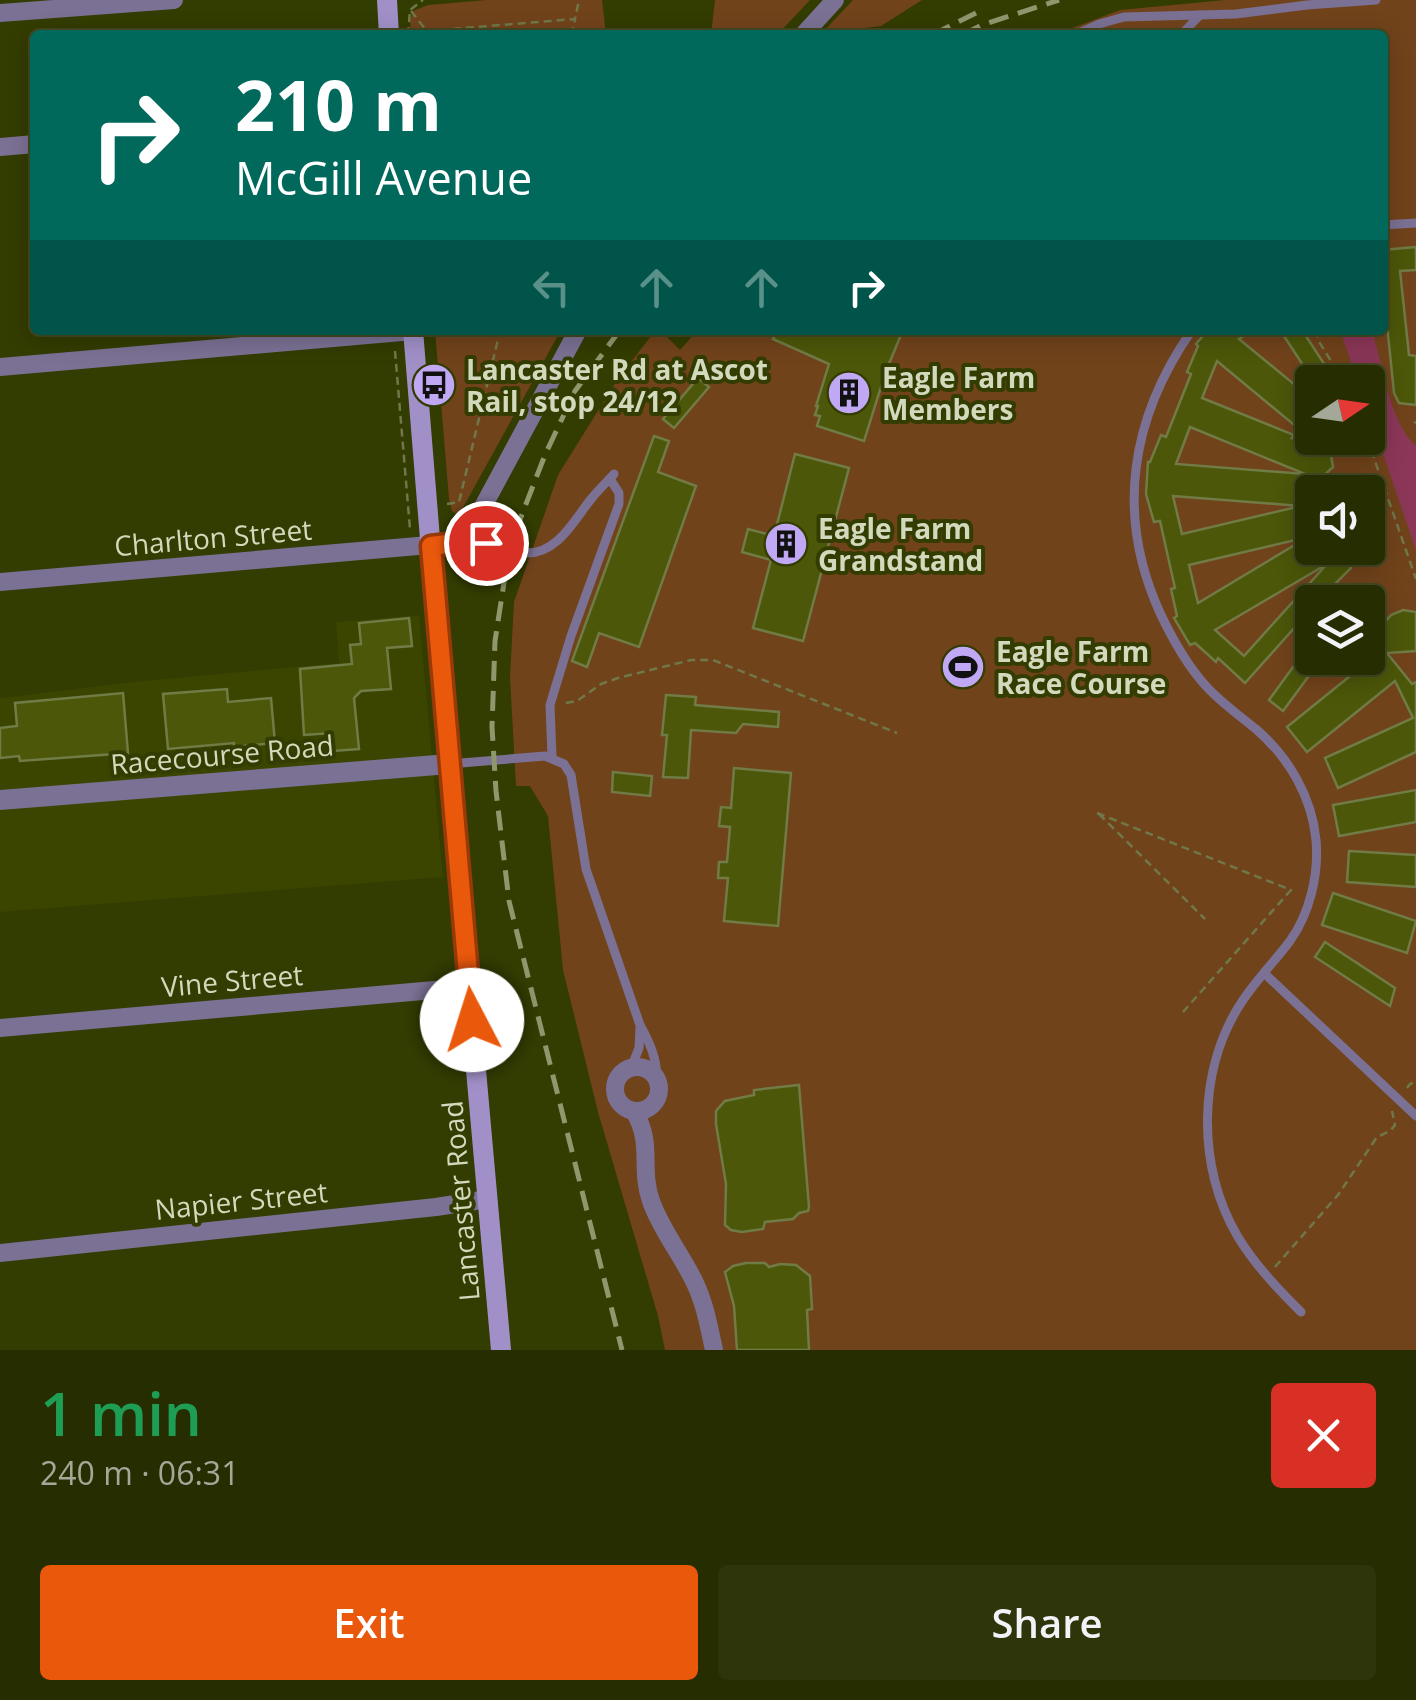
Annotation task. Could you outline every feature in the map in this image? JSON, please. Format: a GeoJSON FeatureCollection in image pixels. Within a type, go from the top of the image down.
{"type":"FeatureCollection","features":[{"type":"Feature","properties":{"kind":"main road"},"geometry":{"type":"LineString","coordinates":[[387,0],[390,30]]}},
{"type":"Feature","properties":{"kind":"main road","name":"Lancaster Road"},"geometry":{"type":"LineString","coordinates":[[413,335],[502,1350]]}},
{"type":"Feature","properties":{"kind":"street"},"geometry":{"type":"LineString","coordinates":[[0,13],[174,0]]}},
{"type":"Feature","properties":{"kind":"street"},"geometry":{"type":"LineString","coordinates":[[807,30],[835,0]]}},
{"type":"Feature","properties":{"kind":"street"},"geometry":{"type":"LineString","coordinates":[[0,148],[30,145]]}},
{"type":"Feature","properties":{"kind":"street"},"geometry":{"type":"LineString","coordinates":[[0,366],[356,335]]}},
{"type":"Feature","properties":{"kind":"street"},"geometry":{"type":"LineString","coordinates":[[464,542],[575,335]]}},
{"type":"Feature","properties":{"kind":"street","name":"Charlton Street"},"geometry":{"type":"LineString","coordinates":[[0,582],[464,542]]}},
{"type":"Feature","properties":{"kind":"street","name":"Racecourse Road"},"geometry":{"type":"LineString","coordinates":[[0,800],[449,764]]}},
{"type":"Feature","properties":{"kind":"street","name":"Vine Street"},"geometry":{"type":"LineString","coordinates":[[0,1028],[469,987]]}},
{"type":"Feature","properties":{"kind":"street"},"geometry":{"type":"LineString","coordinates":[[643,1108],[621,1104],[615,1090],[619,1076],[631,1068],[646,1069],[656,1079],[658,1093],[643,1108],[645,1173],[650,1198],[700,1294],[714,1350]]}},
{"type":"Feature","properties":{"kind":"street","name":"Napier Street"},"geometry":{"type":"LineString","coordinates":[[0,1253],[488,1200]]}},
{"type":"Feature","properties":{"kind":"lane"},"geometry":{"type":"LineString","coordinates":[[1085,30],[1124,17],[1200,15],[1376,0]]}},
{"type":"Feature","properties":{"kind":"lane"},"geometry":{"type":"LineString","coordinates":[[1186,30],[1200,15]]}},
{"type":"Feature","properties":{"kind":"lane"},"geometry":{"type":"LineString","coordinates":[[1388,224],[1416,223]]}},
{"type":"Feature","properties":{"kind":"lane"},"geometry":{"type":"LineString","coordinates":[[1189,335],[1154,400],[1138,451],[1133,506],[1139,557],[1168,631],[1204,684],[1280,753],[1295,774],[1312,817],[1316,860],[1314,886],[1306,911],[1292,937],[1242,1000],[1226,1029],[1209,1094],[1208,1128],[1210,1157],[1224,1209],[1237,1235],[1267,1276],[1301,1312]]}},
{"type":"Feature","properties":{"kind":"lane"},"geometry":{"type":"LineString","coordinates":[[464,542],[528,553],[546,548],[572,526],[612,477],[619,493],[620,504],[550,705],[552,758]]}},
{"type":"Feature","properties":{"kind":"lane"},"geometry":{"type":"LineString","coordinates":[[449,764],[536,756],[564,764],[572,775],[586,869],[640,1026],[650,1042],[656,1079]]}},
{"type":"Feature","properties":{"kind":"lane"},"geometry":{"type":"LineString","coordinates":[[1264,973],[1416,1116]]}},
{"type":"Feature","properties":{"kind":"lane"},"geometry":{"type":"LineString","coordinates":[[631,1068],[639,1048],[640,1026]]}},
{"type":"Feature","properties":{"kind":"path"},"geometry":{"type":"LineString","coordinates":[[408,30],[410,10],[423,0]]}},
{"type":"Feature","properties":{"kind":"path"},"geometry":{"type":"LineString","coordinates":[[572,30],[579,0]]}},
{"type":"Feature","properties":{"kind":"path"},"geometry":{"type":"LineString","coordinates":[[410,10],[427,30]]}},
{"type":"Feature","properties":{"kind":"path"},"geometry":{"type":"LineString","coordinates":[[468,30],[575,19]]}},
{"type":"Feature","properties":{"kind":"path"},"geometry":{"type":"LineString","coordinates":[[465,510],[459,502],[497,335]]}},
{"type":"Feature","properties":{"kind":"path"},"geometry":{"type":"LineString","coordinates":[[1316,335],[1333,365]]}},
{"type":"Feature","properties":{"kind":"path"},"geometry":{"type":"LineString","coordinates":[[395,346],[410,528]]}},
{"type":"Feature","properties":{"kind":"path"},"geometry":{"type":"LineString","coordinates":[[1372,455],[1415,576]]}},
{"type":"Feature","properties":{"kind":"path"},"geometry":{"type":"LineString","coordinates":[[447,504],[459,502]]}},
{"type":"Feature","properties":{"kind":"path"},"geometry":{"type":"LineString","coordinates":[[559,704],[577,701],[601,684],[618,678],[690,660],[714,660],[897,733]]}},
{"type":"Feature","properties":{"kind":"path"},"geometry":{"type":"LineString","coordinates":[[1182,1012],[1290,890],[1098,813],[1205,919]]}},
{"type":"Feature","properties":{"kind":"path"},"geometry":{"type":"LineString","coordinates":[[1267,1276],[1338,1195],[1377,1137],[1395,1125],[1392,1110],[1410,1084],[1416,1082]]}},
{"type":"Feature","properties":{"kind":"shaded area"},"geometry":{"type":"Polygon","coordinates":[[[487,0],[602,0],[605,30],[411,30],[413,11],[428,5],[487,0]]]}},
{"type":"Feature","properties":{"kind":"shaded area"},"geometry":{"type":"Polygon","coordinates":[[[715,0],[810,0],[782,30],[712,30],[715,0]]]}},
{"type":"Feature","properties":{"kind":"shaded area"},"geometry":{"type":"Polygon","coordinates":[[[853,0],[922,0],[881,26],[825,30],[853,0]]]}},
{"type":"Feature","properties":{"kind":"shaded area","name":"Eagle Farm Race Course"},"geometry":{"type":"Polygon","coordinates":[[[1225,0],[1416,0],[1416,1350],[665,1350],[598,1112],[563,970],[548,816],[530,786],[516,786],[510,677],[514,602],[558,475],[619,377],[652,335],[665,335],[680,350],[694,335],[1388,335],[1388,30],[1067,30],[1120,10],[1225,0]]]}},
{"type":"Feature","properties":{"kind":"shaded area"},"geometry":{"type":"Polygon","coordinates":[[[435,335],[558,335],[460,513],[452,511],[435,335]]]}},
{"type":"Feature","properties":{"kind":"shaded area"},"geometry":{"type":"Polygon","coordinates":[[[1342,335],[1373,335],[1380,365],[1352,365],[1342,335]]]}},
{"type":"Feature","properties":{"kind":"shaded area"},"geometry":{"type":"Polygon","coordinates":[[[1385,382],[1400,423],[1416,446],[1416,550],[1383,455],[1385,382]]]}},
{"type":"Feature","properties":{"kind":"shaded area"},"geometry":{"type":"Polygon","coordinates":[[[419,615],[443,877],[0,912],[0,698],[339,663],[336,622],[419,615]]]}},
{"type":"Feature","properties":{"kind":"building"},"geometry":{"type":"Polygon","coordinates":[[[1416,247],[1416,270],[1400,271],[1409,355],[1416,356],[1416,405],[1399,403],[1394,393],[1388,334],[1388,249],[1416,247]]]}},
{"type":"Feature","properties":{"kind":"building"},"geometry":{"type":"Polygon","coordinates":[[[775,335],[901,335],[864,441],[817,426],[820,416],[815,415],[816,406],[829,364],[773,339],[775,335]]]}},
{"type":"Feature","properties":{"kind":"building"},"geometry":{"type":"Polygon","coordinates":[[[1204,335],[1245,335],[1239,339],[1295,385],[1295,426],[1217,361],[1202,398],[1294,435],[1295,455],[1331,455],[1333,467],[1324,475],[1295,475],[1295,506],[1173,496],[1182,534],[1295,507],[1295,540],[1189,565],[1198,603],[1295,545],[1295,565],[1325,565],[1215,630],[1244,656],[1295,599],[1295,627],[1245,683],[1218,658],[1216,662],[1195,643],[1190,645],[1174,618],[1177,616],[1171,589],[1175,588],[1160,521],[1154,522],[1146,494],[1148,462],[1161,435],[1166,437],[1191,374],[1187,372],[1196,344],[1204,335]],[[1190,427],[1176,464],[1305,474],[1190,427]]]}},
{"type":"Feature","properties":{"kind":"building"},"geometry":{"type":"Polygon","coordinates":[[[1283,335],[1305,335],[1325,365],[1303,365],[1283,335]]]}},
{"type":"Feature","properties":{"kind":"building"},"geometry":{"type":"Polygon","coordinates":[[[698,378],[709,387],[674,428],[663,419],[698,378]]]}},
{"type":"Feature","properties":{"kind":"building"},"geometry":{"type":"Polygon","coordinates":[[[654,436],[669,441],[658,472],[696,486],[639,647],[599,633],[587,667],[572,661],[654,436]]]}},
{"type":"Feature","properties":{"kind":"building","name":"Eagle Farm Grandstand"},"geometry":{"type":"Polygon","coordinates":[[[795,454],[849,468],[803,641],[753,628],[771,560],[742,552],[748,529],[774,536],[795,454]]]}},
{"type":"Feature","properties":{"kind":"building"},"geometry":{"type":"Polygon","coordinates":[[[1326,565],[1351,568],[1334,585],[1308,585],[1326,565]]]}},
{"type":"Feature","properties":{"kind":"building"},"geometry":{"type":"Polygon","coordinates":[[[1403,610],[1416,612],[1416,651],[1387,653],[1412,684],[1416,682],[1416,752],[1338,788],[1325,758],[1413,718],[1395,681],[1307,752],[1287,727],[1351,675],[1385,675],[1385,622],[1403,610]]]}},
{"type":"Feature","properties":{"kind":"building"},"geometry":{"type":"Polygon","coordinates":[[[409,618],[412,646],[387,648],[391,689],[361,691],[354,698],[359,749],[333,751],[332,733],[304,735],[300,669],[352,664],[350,645],[361,644],[359,623],[409,618]]]}},
{"type":"Feature","properties":{"kind":"building"},"geometry":{"type":"Polygon","coordinates":[[[1295,664],[1295,675],[1309,675],[1283,711],[1269,700],[1295,664]]]}},
{"type":"Feature","properties":{"kind":"building"},"geometry":{"type":"Polygon","coordinates":[[[227,689],[228,702],[271,698],[275,743],[168,749],[163,694],[227,689]]]}},
{"type":"Feature","properties":{"kind":"building"},"geometry":{"type":"Polygon","coordinates":[[[123,693],[128,753],[20,761],[19,756],[0,758],[0,728],[17,726],[15,703],[123,693]]]}},
{"type":"Feature","properties":{"kind":"building"},"geometry":{"type":"Polygon","coordinates":[[[666,695],[696,697],[695,705],[779,712],[778,727],[743,724],[736,733],[691,730],[688,778],[663,777],[666,695]]]}},
{"type":"Feature","properties":{"kind":"building"},"geometry":{"type":"Polygon","coordinates":[[[734,768],[791,773],[778,926],[724,921],[728,878],[718,878],[719,862],[727,862],[730,827],[719,826],[721,807],[731,808],[734,768]]]}},
{"type":"Feature","properties":{"kind":"building"},"geometry":{"type":"Polygon","coordinates":[[[613,772],[652,776],[650,796],[612,792],[613,772]]]}},
{"type":"Feature","properties":{"kind":"building"},"geometry":{"type":"Polygon","coordinates":[[[1416,790],[1416,822],[1339,836],[1333,805],[1416,790]]]}},
{"type":"Feature","properties":{"kind":"building"},"geometry":{"type":"Polygon","coordinates":[[[1349,851],[1416,855],[1416,887],[1347,882],[1349,851]]]}},
{"type":"Feature","properties":{"kind":"building"},"geometry":{"type":"Polygon","coordinates":[[[1333,893],[1416,921],[1407,953],[1322,925],[1333,893]]]}},
{"type":"Feature","properties":{"kind":"building"},"geometry":{"type":"Polygon","coordinates":[[[1325,942],[1395,988],[1390,1006],[1315,957],[1325,942]]]}},
{"type":"Feature","properties":{"kind":"building"},"geometry":{"type":"Polygon","coordinates":[[[799,1085],[808,1211],[793,1219],[765,1222],[763,1229],[731,1230],[725,1225],[726,1184],[716,1111],[725,1101],[754,1095],[754,1090],[799,1085]]]}},
{"type":"Feature","properties":{"kind":"building"},"geometry":{"type":"Polygon","coordinates":[[[746,1263],[765,1263],[769,1267],[796,1265],[810,1276],[809,1350],[737,1350],[734,1306],[725,1272],[746,1263]]]}},
{"type":"Feature","properties":{"kind":"railway"},"geometry":{"type":"LineString","coordinates":[[972,30],[1059,0]]}},
{"type":"Feature","properties":{"kind":"railway"},"geometry":{"type":"LineString","coordinates":[[942,30],[976,13]]}},
{"type":"Feature","properties":{"kind":"railway"},"geometry":{"type":"LineString","coordinates":[[616,335],[575,391],[514,535],[495,641],[492,727],[509,901],[622,1350]]}},
{"type":"Feature","properties":{"kind":"place","name":"Lancaster Rd at Ascot Rail, stop 24/12"},"geometry":{"type":"Point","coordinates":[434,385]}},
{"type":"Feature","properties":{"kind":"place","name":"Eagle Farm Members"},"geometry":{"type":"Point","coordinates":[849,393]}},
{"type":"Feature","properties":{"kind":"place","name":"Eagle Farm Grandstand"},"geometry":{"type":"Point","coordinates":[786,544]}},
{"type":"Feature","properties":{"kind":"place","name":"Eagle Farm Race Course"},"geometry":{"type":"Point","coordinates":[963,667]}},
{"type":"Feature","properties":{"kind":"route"},"geometry":{"type":"LineString","coordinates":[[472,1020],[431,546],[486,543]]}}]}
